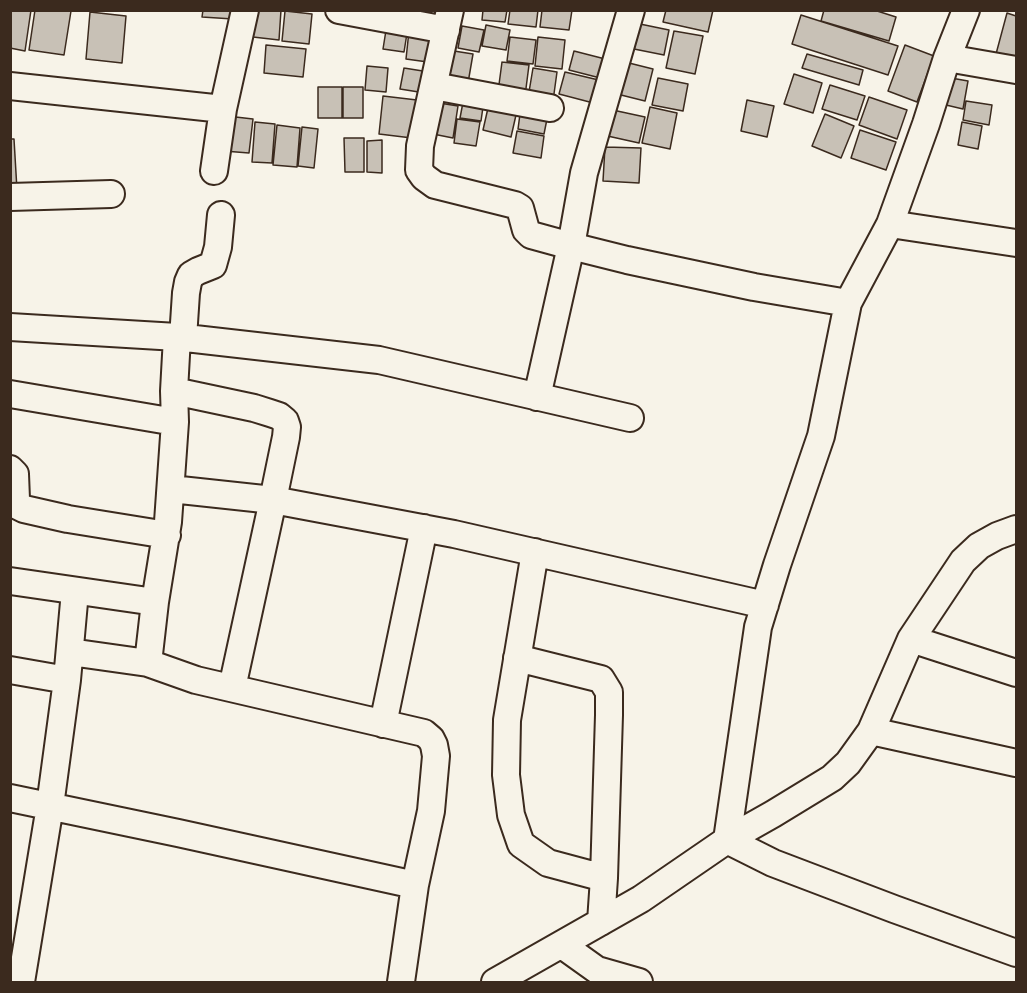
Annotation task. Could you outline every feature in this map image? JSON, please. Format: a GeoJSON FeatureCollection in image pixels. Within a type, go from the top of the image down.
{"type":"FeatureCollection","features":[{"type":"Feature","properties":{"kind":"street"},"geometry":{"type":"LineString","coordinates":[[214,171],[223,109],[245,10]]}},
{"type":"Feature","properties":{"kind":"street"},"geometry":{"type":"LineString","coordinates":[[339,10],[448,20],[420,146],[419,170],[423,177],[435,185],[515,205],[520,208],[526,230],[531,235],[627,260],[754,287],[848,303]]}},
{"type":"Feature","properties":{"kind":"street"},"geometry":{"type":"LineString","coordinates":[[537,397],[571,246],[584,173],[631,10]]}},
{"type":"Feature","properties":{"kind":"street"},"geometry":{"type":"LineString","coordinates":[[728,840],[758,627],[820,436],[848,303],[890,224],[947,58],[966,10]]}},
{"type":"Feature","properties":{"kind":"street"},"geometry":{"type":"LineString","coordinates":[[947,58],[1017,70]]}},
{"type":"Feature","properties":{"kind":"street"},"geometry":{"type":"LineString","coordinates":[[10,86],[223,109]]}},
{"type":"Feature","properties":{"kind":"street"},"geometry":{"type":"LineString","coordinates":[[434,86],[550,108]]}},
{"type":"Feature","properties":{"kind":"street"},"geometry":{"type":"LineString","coordinates":[[10,197],[111,194]]}},
{"type":"Feature","properties":{"kind":"street"},"geometry":{"type":"LineString","coordinates":[[148,663],[155,602],[167,535],[175,422],[174,391],[186,293],[190,275],[213,265],[218,247],[221,215]]}},
{"type":"Feature","properties":{"kind":"street"},"geometry":{"type":"LineString","coordinates":[[890,224],[1017,243]]}},
{"type":"Feature","properties":{"kind":"street"},"geometry":{"type":"LineString","coordinates":[[10,327],[180,338],[379,360],[630,418]]}},
{"type":"Feature","properties":{"kind":"street"},"geometry":{"type":"LineString","coordinates":[[174,391],[254,408],[279,416],[285,421],[287,427],[232,688]]}},
{"type":"Feature","properties":{"kind":"street"},"geometry":{"type":"LineString","coordinates":[[10,394],[175,422]]}},
{"type":"Feature","properties":{"kind":"street"},"geometry":{"type":"LineString","coordinates":[[10,469],[15,474],[18,506],[24,509],[68,519],[167,535]]}},
{"type":"Feature","properties":{"kind":"street"},"geometry":{"type":"LineString","coordinates":[[171,489],[273,500],[424,528],[765,605]]}},
{"type":"Feature","properties":{"kind":"street"},"geometry":{"type":"LineString","coordinates":[[383,724],[424,528]]}},
{"type":"Feature","properties":{"kind":"street"},"geometry":{"type":"LineString","coordinates":[[495,982],[641,899],[728,840],[832,777],[848,763],[871,731],[912,639],[963,561],[979,546],[1017,529]]}},
{"type":"Feature","properties":{"kind":"street"},"geometry":{"type":"LineString","coordinates":[[535,552],[507,720],[506,775],[511,815],[521,844],[548,863],[604,879]]}},
{"type":"Feature","properties":{"kind":"street"},"geometry":{"type":"LineString","coordinates":[[10,581],[155,602]]}},
{"type":"Feature","properties":{"kind":"street"},"geometry":{"type":"LineString","coordinates":[[21,982],[50,806],[67,680],[75,591]]}},
{"type":"Feature","properties":{"kind":"street"},"geometry":{"type":"LineString","coordinates":[[912,639],[1017,673]]}},
{"type":"Feature","properties":{"kind":"street"},"geometry":{"type":"LineString","coordinates":[[70,652],[148,663],[196,680],[424,733],[431,739],[436,756],[431,811],[415,885],[401,982]]}},
{"type":"Feature","properties":{"kind":"street"},"geometry":{"type":"LineString","coordinates":[[517,658],[601,679],[609,692],[601,922]]}},
{"type":"Feature","properties":{"kind":"street"},"geometry":{"type":"LineString","coordinates":[[10,670],[67,680]]}},
{"type":"Feature","properties":{"kind":"street"},"geometry":{"type":"LineString","coordinates":[[871,731],[1017,763]]}},
{"type":"Feature","properties":{"kind":"street"},"geometry":{"type":"LineString","coordinates":[[10,798],[415,885]]}},
{"type":"Feature","properties":{"kind":"street"},"geometry":{"type":"LineString","coordinates":[[728,840],[784,867],[1017,953]]}},
{"type":"Feature","properties":{"kind":"street"},"geometry":{"type":"LineString","coordinates":[[562,945],[597,976],[639,982]]}},
{"type":"Feature","properties":{"kind":"building"},"geometry":{"type":"Polygon","coordinates":[[[10,10],[31,10],[25,51],[10,48],[10,10]]]}},
{"type":"Feature","properties":{"kind":"building"},"geometry":{"type":"Polygon","coordinates":[[[35,10],[71,11],[64,55],[29,50],[35,10]]]}},
{"type":"Feature","properties":{"kind":"building"},"geometry":{"type":"Polygon","coordinates":[[[203,10],[233,10],[233,19],[202,17],[203,10]]]}},
{"type":"Feature","properties":{"kind":"building"},"geometry":{"type":"Polygon","coordinates":[[[255,10],[281,10],[279,40],[253,37],[255,10]]]}},
{"type":"Feature","properties":{"kind":"building"},"geometry":{"type":"Polygon","coordinates":[[[413,10],[442,10],[441,19],[413,14],[413,10]]]}},
{"type":"Feature","properties":{"kind":"building"},"geometry":{"type":"Polygon","coordinates":[[[483,10],[507,10],[505,22],[482,20],[483,10]]]}},
{"type":"Feature","properties":{"kind":"building"},"geometry":{"type":"Polygon","coordinates":[[[510,10],[538,10],[536,27],[508,24],[510,10]]]}},
{"type":"Feature","properties":{"kind":"building"},"geometry":{"type":"Polygon","coordinates":[[[542,10],[572,10],[569,30],[540,27],[542,10]]]}},
{"type":"Feature","properties":{"kind":"building"},"geometry":{"type":"Polygon","coordinates":[[[666,10],[713,10],[708,32],[663,22],[666,10]]]}},
{"type":"Feature","properties":{"kind":"building"},"geometry":{"type":"Polygon","coordinates":[[[824,10],[874,10],[896,17],[889,41],[821,21],[824,10]]]}},
{"type":"Feature","properties":{"kind":"building"},"geometry":{"type":"Polygon","coordinates":[[[285,11],[312,14],[309,44],[282,41],[285,11]]]}},
{"type":"Feature","properties":{"kind":"building"},"geometry":{"type":"Polygon","coordinates":[[[90,12],[126,16],[122,63],[86,59],[90,12]]]}},
{"type":"Feature","properties":{"kind":"building"},"geometry":{"type":"Polygon","coordinates":[[[1007,13],[1016,16],[1016,59],[996,54],[1007,13]]]}},
{"type":"Feature","properties":{"kind":"building"},"geometry":{"type":"Polygon","coordinates":[[[801,15],[898,46],[888,75],[792,44],[801,15]]]}},
{"type":"Feature","properties":{"kind":"building"},"geometry":{"type":"Polygon","coordinates":[[[387,24],[408,27],[404,52],[383,49],[387,24]]]}},
{"type":"Feature","properties":{"kind":"building"},"geometry":{"type":"Polygon","coordinates":[[[640,24],[669,30],[664,55],[634,49],[640,24]]]}},
{"type":"Feature","properties":{"kind":"building"},"geometry":{"type":"Polygon","coordinates":[[[486,25],[510,30],[506,50],[482,46],[486,25]]]}},
{"type":"Feature","properties":{"kind":"building"},"geometry":{"type":"Polygon","coordinates":[[[462,26],[484,30],[479,52],[458,48],[462,26]]]}},
{"type":"Feature","properties":{"kind":"building"},"geometry":{"type":"Polygon","coordinates":[[[409,31],[439,35],[435,63],[406,59],[409,31]]]}},
{"type":"Feature","properties":{"kind":"building"},"geometry":{"type":"Polygon","coordinates":[[[674,31],[703,36],[695,74],[666,68],[674,31]]]}},
{"type":"Feature","properties":{"kind":"building"},"geometry":{"type":"Polygon","coordinates":[[[510,37],[536,40],[533,64],[507,61],[510,37]]]}},
{"type":"Feature","properties":{"kind":"building"},"geometry":{"type":"Polygon","coordinates":[[[538,37],[565,40],[562,69],[535,66],[538,37]]]}},
{"type":"Feature","properties":{"kind":"building"},"geometry":{"type":"Polygon","coordinates":[[[266,45],[306,49],[303,77],[264,73],[266,45]]]}},
{"type":"Feature","properties":{"kind":"building"},"geometry":{"type":"Polygon","coordinates":[[[905,45],[934,56],[917,102],[888,91],[905,45]]]}},
{"type":"Feature","properties":{"kind":"building"},"geometry":{"type":"Polygon","coordinates":[[[454,51],[473,54],[468,83],[449,79],[454,51]]]}},
{"type":"Feature","properties":{"kind":"building"},"geometry":{"type":"Polygon","coordinates":[[[574,51],[613,61],[608,80],[569,70],[574,51]]]}},
{"type":"Feature","properties":{"kind":"building"},"geometry":{"type":"Polygon","coordinates":[[[807,54],[863,70],[859,85],[802,68],[807,54]]]}},
{"type":"Feature","properties":{"kind":"building"},"geometry":{"type":"Polygon","coordinates":[[[502,62],[529,65],[525,96],[498,92],[502,62]]]}},
{"type":"Feature","properties":{"kind":"building"},"geometry":{"type":"Polygon","coordinates":[[[625,62],[653,69],[645,101],[617,94],[625,62]]]}},
{"type":"Feature","properties":{"kind":"building"},"geometry":{"type":"Polygon","coordinates":[[[367,66],[388,68],[386,92],[365,90],[367,66]]]}},
{"type":"Feature","properties":{"kind":"building"},"geometry":{"type":"Polygon","coordinates":[[[404,68],[429,72],[425,93],[400,89],[404,68]]]}},
{"type":"Feature","properties":{"kind":"building"},"geometry":{"type":"Polygon","coordinates":[[[533,68],[557,72],[553,101],[528,98],[533,68]]]}},
{"type":"Feature","properties":{"kind":"building"},"geometry":{"type":"Polygon","coordinates":[[[565,72],[607,82],[601,105],[559,94],[565,72]]]}},
{"type":"Feature","properties":{"kind":"building"},"geometry":{"type":"Polygon","coordinates":[[[794,74],[822,83],[813,113],[784,104],[794,74]]]}},
{"type":"Feature","properties":{"kind":"building"},"geometry":{"type":"Polygon","coordinates":[[[658,78],[688,84],[683,111],[652,105],[658,78]]]}},
{"type":"Feature","properties":{"kind":"building"},"geometry":{"type":"Polygon","coordinates":[[[951,78],[968,81],[963,109],[946,105],[951,78]]]}},
{"type":"Feature","properties":{"kind":"building"},"geometry":{"type":"Polygon","coordinates":[[[830,85],[865,96],[857,120],[822,109],[830,85]]]}},
{"type":"Feature","properties":{"kind":"building"},"geometry":{"type":"Polygon","coordinates":[[[318,87],[342,87],[342,118],[318,118],[318,87]]]}},
{"type":"Feature","properties":{"kind":"building"},"geometry":{"type":"Polygon","coordinates":[[[343,87],[363,87],[363,118],[343,118],[343,87]]]}},
{"type":"Feature","properties":{"kind":"building"},"geometry":{"type":"Polygon","coordinates":[[[383,96],[417,100],[412,138],[379,134],[383,96]]]}},
{"type":"Feature","properties":{"kind":"building"},"geometry":{"type":"Polygon","coordinates":[[[464,97],[484,100],[481,121],[460,118],[464,97]]]}},
{"type":"Feature","properties":{"kind":"building"},"geometry":{"type":"Polygon","coordinates":[[[869,97],[907,110],[897,139],[859,125],[869,97]]]}},
{"type":"Feature","properties":{"kind":"building"},"geometry":{"type":"Polygon","coordinates":[[[747,100],[774,106],[767,137],[741,131],[747,100]]]}},
{"type":"Feature","properties":{"kind":"building"},"geometry":{"type":"Polygon","coordinates":[[[966,101],[992,105],[989,125],[963,120],[966,101]]]}},
{"type":"Feature","properties":{"kind":"building"},"geometry":{"type":"Polygon","coordinates":[[[433,102],[458,106],[453,138],[428,133],[433,102]]]}},
{"type":"Feature","properties":{"kind":"building"},"geometry":{"type":"Polygon","coordinates":[[[650,107],[677,113],[670,149],[642,143],[650,107]]]}},
{"type":"Feature","properties":{"kind":"building"},"geometry":{"type":"Polygon","coordinates":[[[488,108],[516,115],[511,137],[483,130],[488,108]]]}},
{"type":"Feature","properties":{"kind":"building"},"geometry":{"type":"Polygon","coordinates":[[[608,109],[645,117],[639,143],[603,135],[608,109]]]}},
{"type":"Feature","properties":{"kind":"building"},"geometry":{"type":"Polygon","coordinates":[[[520,114],[547,119],[544,134],[518,129],[520,114]]]}},
{"type":"Feature","properties":{"kind":"building"},"geometry":{"type":"Polygon","coordinates":[[[825,114],[854,126],[841,158],[812,146],[825,114]]]}},
{"type":"Feature","properties":{"kind":"building"},"geometry":{"type":"Polygon","coordinates":[[[227,116],[253,119],[249,153],[224,151],[227,116]]]}},
{"type":"Feature","properties":{"kind":"building"},"geometry":{"type":"Polygon","coordinates":[[[457,119],[480,122],[476,146],[454,143],[457,119]]]}},
{"type":"Feature","properties":{"kind":"building"},"geometry":{"type":"Polygon","coordinates":[[[255,122],[275,124],[272,163],[252,162],[255,122]]]}},
{"type":"Feature","properties":{"kind":"building"},"geometry":{"type":"Polygon","coordinates":[[[962,122],[982,126],[978,149],[958,145],[962,122]]]}},
{"type":"Feature","properties":{"kind":"building"},"geometry":{"type":"Polygon","coordinates":[[[277,125],[300,128],[297,167],[273,165],[277,125]]]}},
{"type":"Feature","properties":{"kind":"building"},"geometry":{"type":"Polygon","coordinates":[[[302,127],[318,129],[314,168],[298,166],[302,127]]]}},
{"type":"Feature","properties":{"kind":"building"},"geometry":{"type":"Polygon","coordinates":[[[860,130],[896,142],[886,170],[851,158],[860,130]]]}},
{"type":"Feature","properties":{"kind":"building"},"geometry":{"type":"Polygon","coordinates":[[[517,131],[544,136],[541,158],[513,153],[517,131]]]}},
{"type":"Feature","properties":{"kind":"building"},"geometry":{"type":"Polygon","coordinates":[[[344,138],[364,138],[364,172],[345,172],[344,138]]]}},
{"type":"Feature","properties":{"kind":"building"},"geometry":{"type":"Polygon","coordinates":[[[10,139],[14,139],[17,190],[10,190],[10,139]]]}},
{"type":"Feature","properties":{"kind":"building"},"geometry":{"type":"Polygon","coordinates":[[[382,140],[382,173],[367,172],[367,141],[382,140]]]}},
{"type":"Feature","properties":{"kind":"building"},"geometry":{"type":"Polygon","coordinates":[[[605,147],[641,148],[639,183],[603,181],[605,147]]]}}]}
